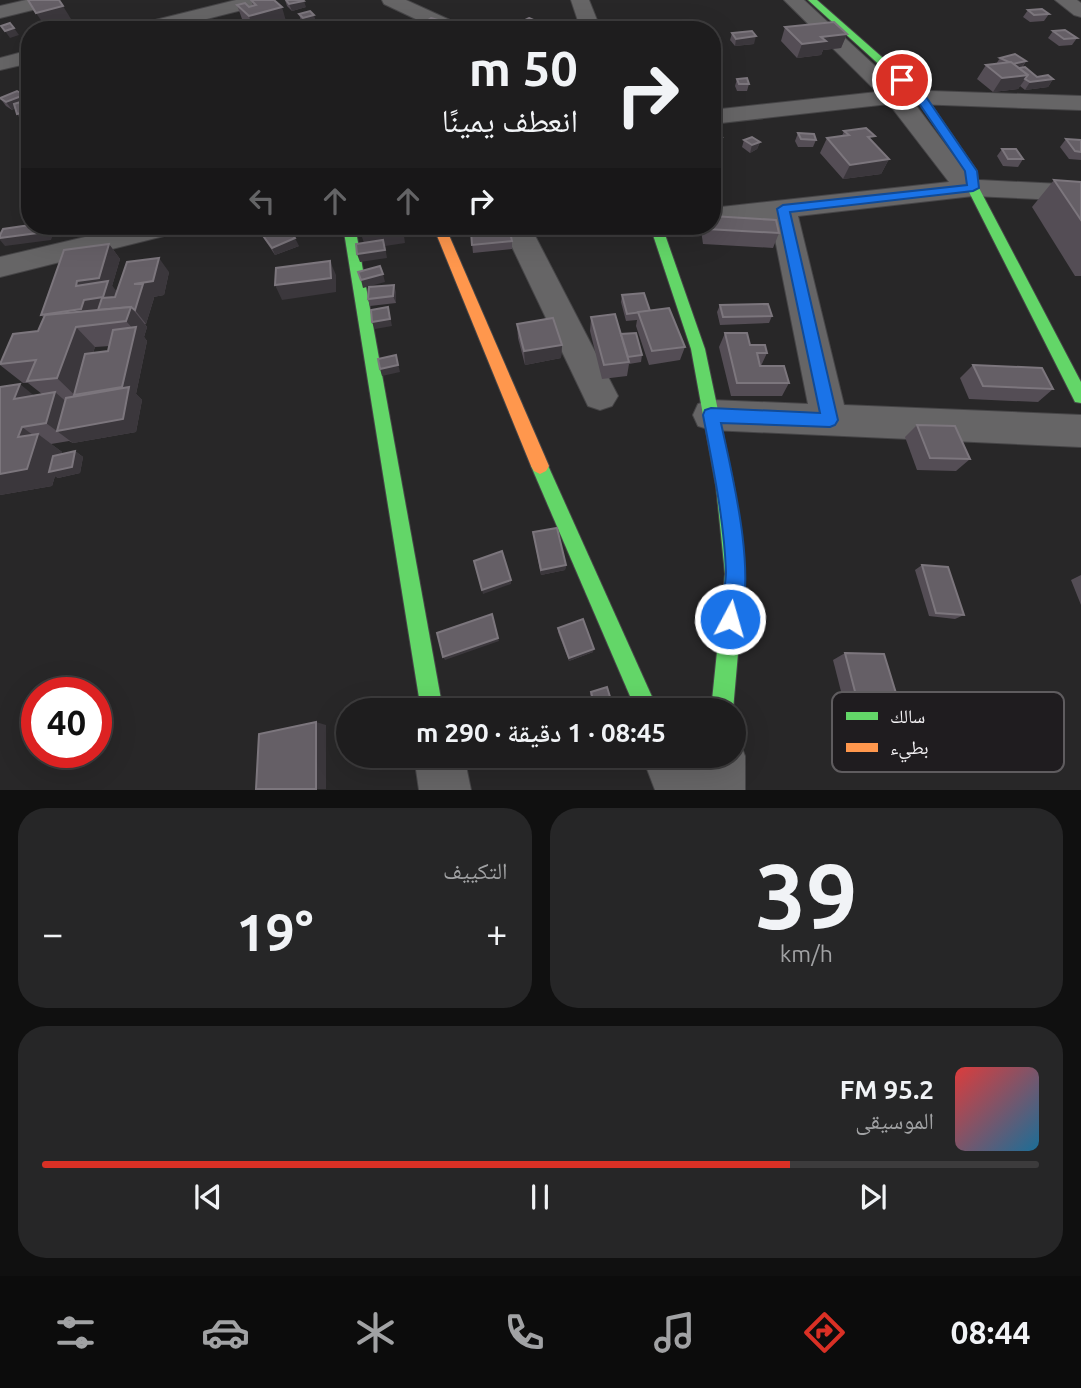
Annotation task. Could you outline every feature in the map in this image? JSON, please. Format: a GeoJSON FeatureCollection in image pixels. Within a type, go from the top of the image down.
{"type":"FeatureCollection","features":[{"type":"Feature","properties":{"kind":"street"},"geometry":{"type":"LineString","coordinates":[[0,12],[50,0]]}},
{"type":"Feature","properties":{"kind":"street"},"geometry":{"type":"LineString","coordinates":[[174,21],[258,0]]}},
{"type":"Feature","properties":{"kind":"street"},"geometry":{"type":"LineString","coordinates":[[391,0],[400,7],[434,21]]}},
{"type":"Feature","properties":{"kind":"street"},"geometry":{"type":"LineString","coordinates":[[580,0],[588,21]]}},
{"type":"Feature","properties":{"kind":"street"},"geometry":{"type":"LineString","coordinates":[[793,0],[895,97],[953,173],[973,188]]}},
{"type":"Feature","properties":{"kind":"street"},"geometry":{"type":"LineString","coordinates":[[812,0],[920,96],[971,171],[973,188],[1081,397]]}},
{"type":"Feature","properties":{"kind":"street"},"geometry":{"type":"LineString","coordinates":[[1065,0],[1081,11]]}},
{"type":"Feature","properties":{"kind":"street"},"geometry":{"type":"LineString","coordinates":[[0,64],[21,59]]}},
{"type":"Feature","properties":{"kind":"street"},"geometry":{"type":"LineString","coordinates":[[721,116],[920,96],[1081,103]]}},
{"type":"Feature","properties":{"kind":"street"},"geometry":{"type":"LineString","coordinates":[[721,216],[973,188],[1081,193]]}},
{"type":"Feature","properties":{"kind":"street"},"geometry":{"type":"LineString","coordinates":[[783,209],[830,420]]}},
{"type":"Feature","properties":{"kind":"street"},"geometry":{"type":"LineString","coordinates":[[0,267],[133,235]]}},
{"type":"Feature","properties":{"kind":"street"},"geometry":{"type":"LineString","coordinates":[[351,235],[430,698]]}},
{"type":"Feature","properties":{"kind":"street"},"geometry":{"type":"LineString","coordinates":[[443,235],[642,698]]}},
{"type":"Feature","properties":{"kind":"street"},"geometry":{"type":"LineString","coordinates":[[520,235],[600,396]]}},
{"type":"Feature","properties":{"kind":"street"},"geometry":{"type":"LineString","coordinates":[[659,235],[698,349],[725,486],[735,574],[723,698]]}},
{"type":"Feature","properties":{"kind":"street"},"geometry":{"type":"LineString","coordinates":[[711,415],[1081,431]]}},
{"type":"Feature","properties":{"kind":"street"},"geometry":{"type":"LineString","coordinates":[[441,768],[445,789]]}},
{"type":"Feature","properties":{"kind":"street"},"geometry":{"type":"LineString","coordinates":[[672,768],[681,789]]}},
{"type":"Feature","properties":{"kind":"street"},"geometry":{"type":"LineString","coordinates":[[719,789],[720,768]]}},
{"type":"Feature","properties":{"kind":"building"},"geometry":{"type":"Polygon","coordinates":[[[28,0],[59,0],[63,6],[36,13],[28,0]]]}},
{"type":"Feature","properties":{"kind":"building"},"geometry":{"type":"Polygon","coordinates":[[[251,0],[274,0],[282,7],[249,16],[237,5],[256,5],[251,0]]]}},
{"type":"Feature","properties":{"kind":"building"},"geometry":{"type":"Polygon","coordinates":[[[286,0],[303,0],[304,1],[289,4],[286,0]]]}},
{"type":"Feature","properties":{"kind":"building"},"geometry":{"type":"Polygon","coordinates":[[[1042,9],[1049,14],[1034,15],[1028,10],[1042,9]]]}},
{"type":"Feature","properties":{"kind":"building"},"geometry":{"type":"Polygon","coordinates":[[[310,11],[314,15],[303,18],[299,14],[310,11]]]}},
{"type":"Feature","properties":{"kind":"building"},"geometry":{"type":"Polygon","coordinates":[[[834,22],[847,34],[821,37],[826,41],[802,44],[785,27],[834,22]]]}},
{"type":"Feature","properties":{"kind":"building"},"geometry":{"type":"Polygon","coordinates":[[[10,23],[14,28],[5,31],[1,26],[10,23]]]}},
{"type":"Feature","properties":{"kind":"building"},"geometry":{"type":"Polygon","coordinates":[[[1065,30],[1077,38],[1064,39],[1053,31],[1065,30]]]}},
{"type":"Feature","properties":{"kind":"building"},"geometry":{"type":"Polygon","coordinates":[[[752,31],[756,36],[736,39],[732,33],[752,31]]]}},
{"type":"Feature","properties":{"kind":"building"},"geometry":{"type":"Polygon","coordinates":[[[1015,54],[1026,61],[1013,64],[1000,58],[1015,54]]]}},
{"type":"Feature","properties":{"kind":"building"},"geometry":{"type":"Polygon","coordinates":[[[1011,62],[1028,75],[1002,78],[986,65],[1011,62]]]}},
{"type":"Feature","properties":{"kind":"building"},"geometry":{"type":"Polygon","coordinates":[[[1025,67],[1037,77],[1048,75],[1053,79],[1030,82],[1025,79],[1028,75],[1019,68],[1025,67]]]}},
{"type":"Feature","properties":{"kind":"building"},"geometry":{"type":"Polygon","coordinates":[[[747,78],[749,84],[739,84],[737,79],[747,78]]]}},
{"type":"Feature","properties":{"kind":"building"},"geometry":{"type":"Polygon","coordinates":[[[17,91],[21,93],[21,96],[6,102],[0,98],[17,91]]]}},
{"type":"Feature","properties":{"kind":"building"},"geometry":{"type":"Polygon","coordinates":[[[21,102],[21,113],[17,114],[14,104],[21,102]]]}},
{"type":"Feature","properties":{"kind":"building"},"geometry":{"type":"Polygon","coordinates":[[[866,128],[875,136],[868,137],[889,159],[850,165],[827,138],[849,135],[844,131],[866,128]]]}},
{"type":"Feature","properties":{"kind":"building"},"geometry":{"type":"Polygon","coordinates":[[[798,133],[814,134],[816,140],[801,139],[798,133]]]}},
{"type":"Feature","properties":{"kind":"building"},"geometry":{"type":"Polygon","coordinates":[[[752,137],[760,142],[752,145],[744,140],[752,137]]]}},
{"type":"Feature","properties":{"kind":"building"},"geometry":{"type":"Polygon","coordinates":[[[1066,139],[1081,140],[1081,152],[1075,151],[1066,139]]]}},
{"type":"Feature","properties":{"kind":"building"},"geometry":{"type":"Polygon","coordinates":[[[1002,149],[1016,149],[1023,159],[1008,159],[1002,149]]]}},
{"type":"Feature","properties":{"kind":"building"},"geometry":{"type":"Polygon","coordinates":[[[1054,180],[1081,182],[1081,220],[1054,180]]]}},
{"type":"Feature","properties":{"kind":"building"},"geometry":{"type":"Polygon","coordinates":[[[721,217],[776,220],[779,233],[721,230],[721,217]]]}},
{"type":"Feature","properties":{"kind":"building"},"geometry":{"type":"Polygon","coordinates":[[[21,226],[22,235],[0,238],[3,229],[21,226]]]}},
{"type":"Feature","properties":{"kind":"building"},"geometry":{"type":"Polygon","coordinates":[[[262,235],[293,235],[295,238],[272,248],[262,235]]]}},
{"type":"Feature","properties":{"kind":"building"},"geometry":{"type":"Polygon","coordinates":[[[471,235],[511,235],[512,241],[472,245],[471,235]]]}},
{"type":"Feature","properties":{"kind":"building"},"geometry":{"type":"Polygon","coordinates":[[[383,240],[385,250],[357,254],[356,244],[383,240]]]}},
{"type":"Feature","properties":{"kind":"building"},"geometry":{"type":"Polygon","coordinates":[[[109,244],[99,278],[77,281],[76,286],[108,281],[103,297],[84,300],[81,309],[41,315],[64,250],[109,244]]]}},
{"type":"Feature","properties":{"kind":"building"},"geometry":{"type":"Polygon","coordinates":[[[159,258],[153,281],[134,284],[143,284],[135,310],[131,307],[98,310],[102,298],[115,297],[127,262],[159,258]]]}},
{"type":"Feature","properties":{"kind":"building"},"geometry":{"type":"Polygon","coordinates":[[[330,261],[331,278],[275,285],[276,268],[330,261]]]}},
{"type":"Feature","properties":{"kind":"building"},"geometry":{"type":"Polygon","coordinates":[[[380,266],[383,274],[361,280],[358,272],[380,266]]]}},
{"type":"Feature","properties":{"kind":"building"},"geometry":{"type":"Polygon","coordinates":[[[394,285],[393,296],[368,299],[369,287],[394,285]]]}},
{"type":"Feature","properties":{"kind":"building"},"geometry":{"type":"Polygon","coordinates":[[[644,293],[650,311],[627,314],[622,295],[644,293]]]}},
{"type":"Feature","properties":{"kind":"building"},"geometry":{"type":"Polygon","coordinates":[[[768,304],[772,316],[723,317],[720,305],[768,304]]]}},
{"type":"Feature","properties":{"kind":"building"},"geometry":{"type":"Polygon","coordinates":[[[131,307],[126,321],[76,327],[57,378],[27,381],[36,360],[0,364],[13,334],[38,331],[45,315],[131,307]]]}},
{"type":"Feature","properties":{"kind":"building"},"geometry":{"type":"Polygon","coordinates":[[[388,307],[390,319],[372,322],[371,310],[388,307]]]}},
{"type":"Feature","properties":{"kind":"building"},"geometry":{"type":"Polygon","coordinates":[[[669,308],[685,347],[652,351],[638,312],[669,308]]]}},
{"type":"Feature","properties":{"kind":"building"},"geometry":{"type":"Polygon","coordinates":[[[615,314],[629,362],[604,365],[591,317],[615,314]]]}},
{"type":"Feature","properties":{"kind":"building"},"geometry":{"type":"Polygon","coordinates":[[[553,318],[562,345],[524,351],[517,324],[553,318]]]}},
{"type":"Feature","properties":{"kind":"building"},"geometry":{"type":"Polygon","coordinates":[[[136,327],[122,387],[74,395],[85,354],[108,351],[113,330],[136,327]]]}},
{"type":"Feature","properties":{"kind":"building"},"geometry":{"type":"Polygon","coordinates":[[[636,333],[642,355],[628,357],[621,334],[636,333]]]}},
{"type":"Feature","properties":{"kind":"building"},"geometry":{"type":"Polygon","coordinates":[[[725,333],[747,333],[750,345],[765,345],[767,353],[757,353],[760,366],[784,366],[789,383],[737,383],[725,333]]]}},
{"type":"Feature","properties":{"kind":"building"},"geometry":{"type":"Polygon","coordinates":[[[396,355],[398,365],[380,369],[378,359],[396,355]]]}},
{"type":"Feature","properties":{"kind":"building"},"geometry":{"type":"Polygon","coordinates":[[[973,365],[1042,368],[1053,389],[983,386],[973,365]]]}},
{"type":"Feature","properties":{"kind":"building"},"geometry":{"type":"Polygon","coordinates":[[[20,384],[14,399],[55,392],[46,423],[22,427],[18,437],[38,434],[27,469],[0,474],[0,387],[20,384]]]}},
{"type":"Feature","properties":{"kind":"building"},"geometry":{"type":"Polygon","coordinates":[[[129,387],[123,419],[57,431],[66,398],[129,387]]]}},
{"type":"Feature","properties":{"kind":"building"},"geometry":{"type":"Polygon","coordinates":[[[917,425],[955,426],[970,459],[930,458],[917,425]]]}},
{"type":"Feature","properties":{"kind":"building"},"geometry":{"type":"Polygon","coordinates":[[[75,451],[72,467],[49,472],[53,456],[75,451]]]}},
{"type":"Feature","properties":{"kind":"building"},"geometry":{"type":"Polygon","coordinates":[[[557,528],[566,565],[541,570],[533,532],[557,528]]]}},
{"type":"Feature","properties":{"kind":"building"},"geometry":{"type":"Polygon","coordinates":[[[502,551],[511,580],[482,590],[474,561],[502,551]]]}},
{"type":"Feature","properties":{"kind":"building"},"geometry":{"type":"Polygon","coordinates":[[[922,565],[948,567],[964,615],[936,613],[922,565]]]}},
{"type":"Feature","properties":{"kind":"building"},"geometry":{"type":"Polygon","coordinates":[[[492,614],[498,638],[443,657],[437,633],[492,614]]]}},
{"type":"Feature","properties":{"kind":"building"},"geometry":{"type":"Polygon","coordinates":[[[583,619],[594,649],[569,658],[558,628],[583,619]]]}},
{"type":"Feature","properties":{"kind":"building"},"geometry":{"type":"Polygon","coordinates":[[[845,653],[884,654],[896,692],[855,692],[845,653]]]}},
{"type":"Feature","properties":{"kind":"building"},"geometry":{"type":"Polygon","coordinates":[[[607,687],[610,698],[593,698],[591,692],[607,687]]]}},
{"type":"Feature","properties":{"kind":"building"},"geometry":{"type":"Polygon","coordinates":[[[316,722],[316,789],[256,789],[259,734],[316,722]]]}},
{"type":"Feature","properties":{"kind":"traffic: fast"},"geometry":{"type":"LineString","coordinates":[[812,0],[920,96],[971,171],[973,188],[1081,397]]}},
{"type":"Feature","properties":{"kind":"traffic: fast"},"geometry":{"type":"LineString","coordinates":[[351,235],[430,698]]}},
{"type":"Feature","properties":{"kind":"traffic: fast"},"geometry":{"type":"LineString","coordinates":[[659,235],[698,349],[725,486],[735,574],[723,698]]}},
{"type":"Feature","properties":{"kind":"traffic: fast"},"geometry":{"type":"LineString","coordinates":[[540,466],[642,698]]}},
{"type":"Feature","properties":{"kind":"traffic: slow"},"geometry":{"type":"LineString","coordinates":[[443,235],[540,466]]}},
{"type":"Feature","properties":{"kind":"route"},"geometry":{"type":"LineString","coordinates":[[730,619],[735,574],[725,486],[711,415],[830,420],[783,209],[973,188],[971,171],[920,96],[902,80]]}}]}
